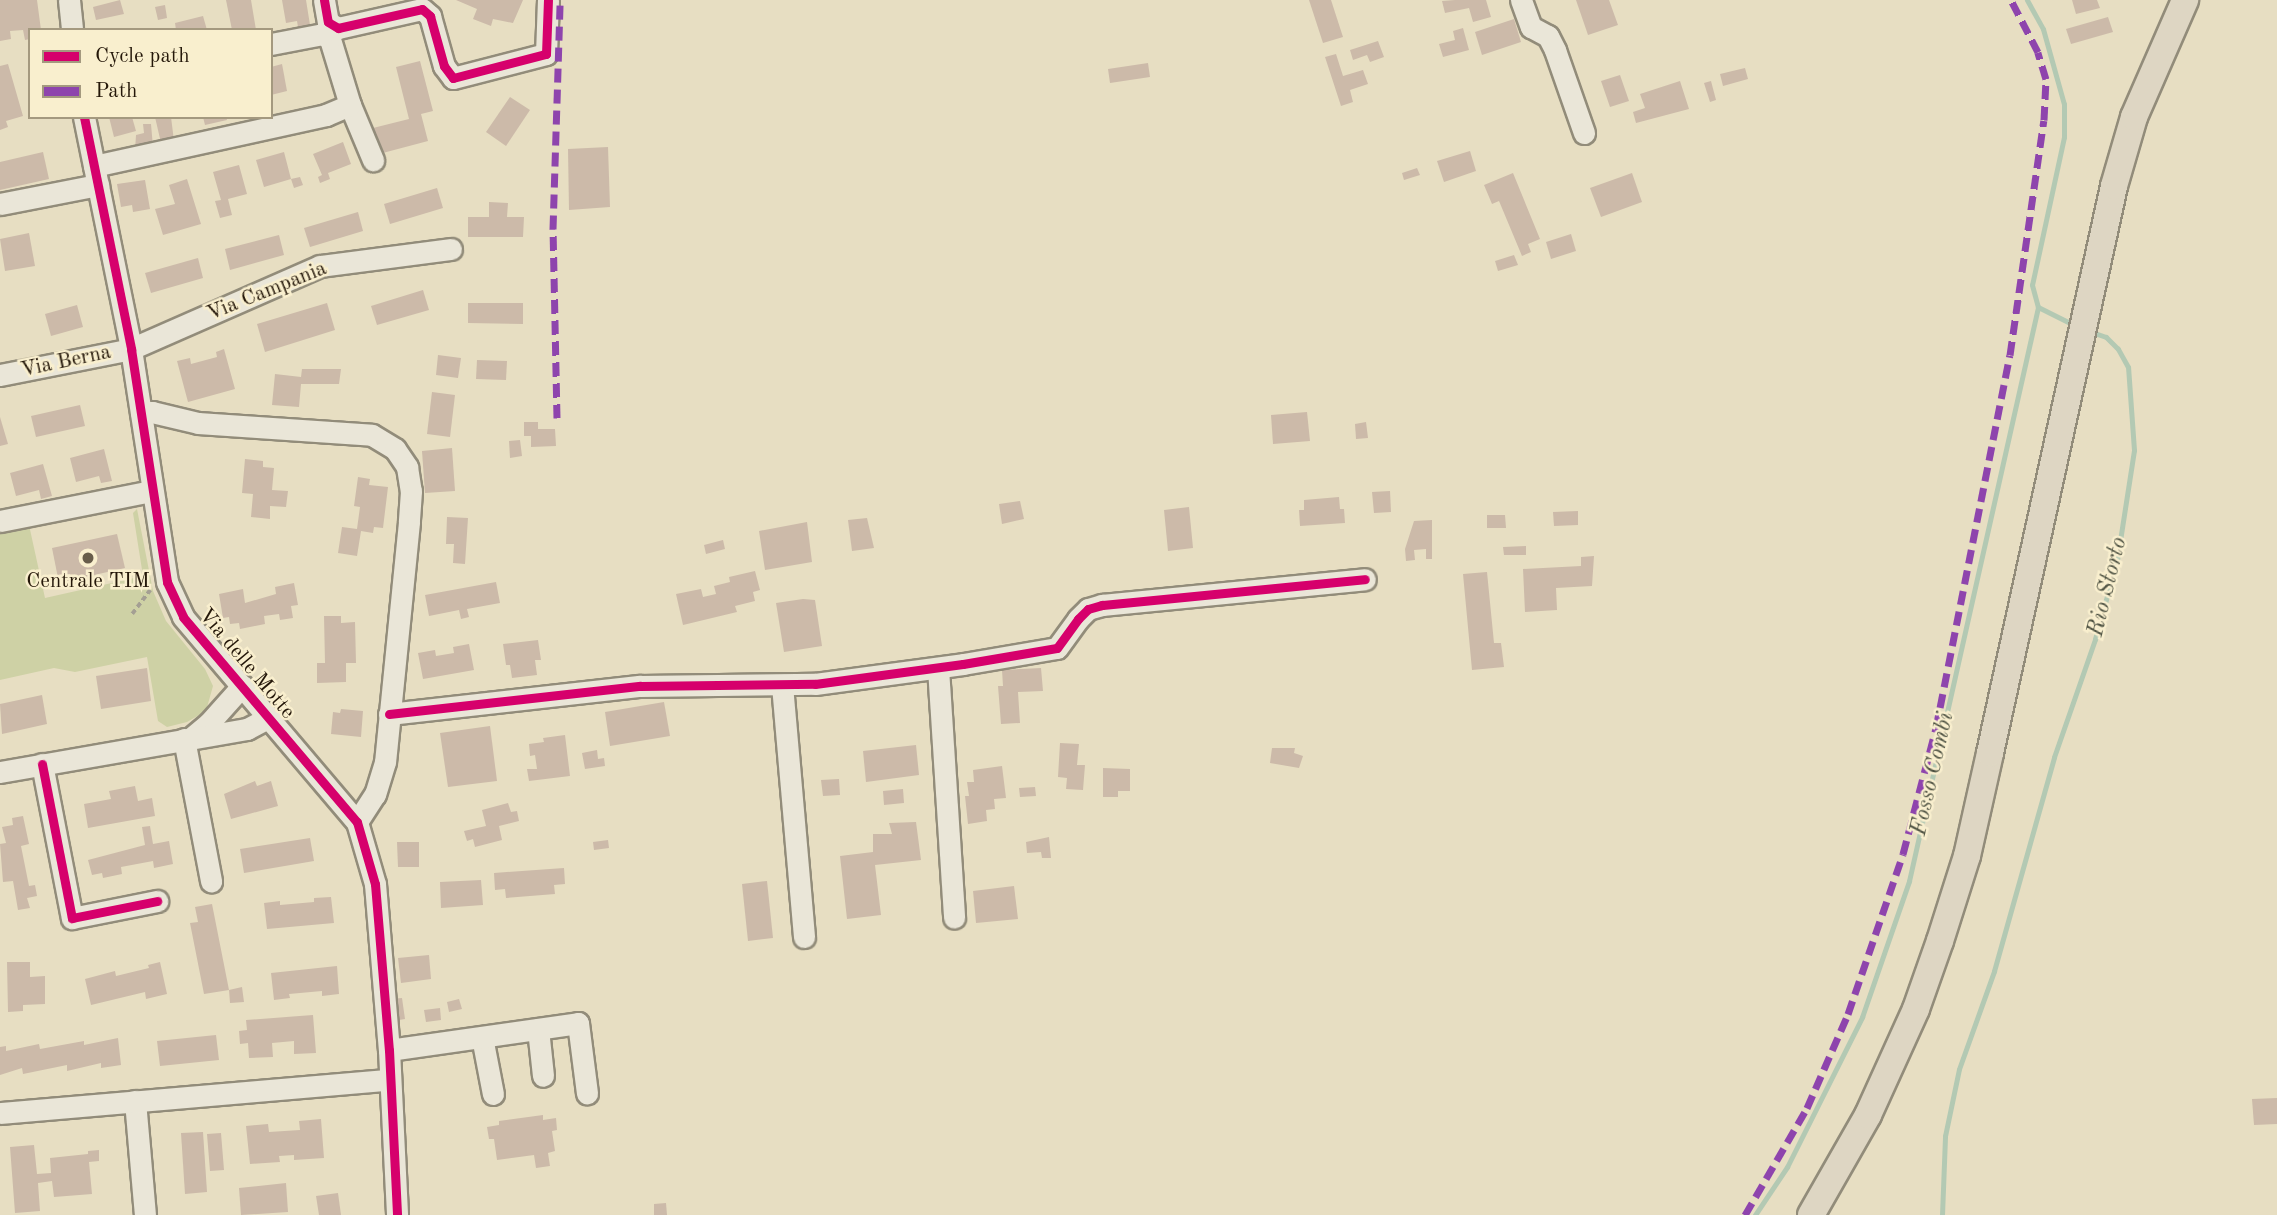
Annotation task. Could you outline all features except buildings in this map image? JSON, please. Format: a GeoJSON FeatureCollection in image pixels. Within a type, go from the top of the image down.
{"type":"FeatureCollection","features":[{"type":"Feature","properties":{"kind":"main road"},"geometry":{"type":"LineString","coordinates":[[1811,1215],[1868,1115],[1916,1010],[1967,856],[2098,255],[2134,117],[2185,0]]}},
{"type":"Feature","properties":{"kind":"street"},"geometry":{"type":"LineString","coordinates":[[69,0],[72,28]]}},
{"type":"Feature","properties":{"kind":"street"},"geometry":{"type":"LineString","coordinates":[[324,0],[328,22],[338,28],[422,9],[430,16],[444,66],[453,78],[546,54],[548,0]]}},
{"type":"Feature","properties":{"kind":"street"},"geometry":{"type":"LineString","coordinates":[[1521,0],[1531,27],[1548,36],[1555,50],[1584,133]]}},
{"type":"Feature","properties":{"kind":"street"},"geometry":{"type":"LineString","coordinates":[[273,44],[323,34],[330,39],[350,105],[373,160]]}},
{"type":"Feature","properties":{"kind":"street"},"geometry":{"type":"LineString","coordinates":[[0,204],[326,115],[350,105]]}},
{"type":"Feature","properties":{"kind":"street","name":"Via delle Motte"},"geometry":{"type":"LineString","coordinates":[[84,119],[131,349],[167,582],[183,617],[357,822],[375,884],[389,1050],[388,1080],[397,1215]]}},
{"type":"Feature","properties":{"kind":"street","name":"Via Campania"},"geometry":{"type":"LineString","coordinates":[[131,349],[320,266],[451,249]]}},
{"type":"Feature","properties":{"kind":"street","name":"Via Berna"},"geometry":{"type":"LineString","coordinates":[[0,374],[131,349]]}},
{"type":"Feature","properties":{"kind":"street"},"geometry":{"type":"LineString","coordinates":[[141,413],[152,412],[198,423],[372,435],[395,449],[407,467],[411,491],[385,762],[375,794],[357,822]]}},
{"type":"Feature","properties":{"kind":"street"},"geometry":{"type":"LineString","coordinates":[[0,521],[152,491]]}},
{"type":"Feature","properties":{"kind":"street"},"geometry":{"type":"LineString","coordinates":[[390,714],[640,686],[815,684],[938,668],[1057,648],[1088,609],[1102,605],[1365,579]]}},
{"type":"Feature","properties":{"kind":"street"},"geometry":{"type":"LineString","coordinates":[[938,668],[954,917]]}},
{"type":"Feature","properties":{"kind":"street"},"geometry":{"type":"LineString","coordinates":[[782,685],[804,937]]}},
{"type":"Feature","properties":{"kind":"street"},"geometry":{"type":"LineString","coordinates":[[188,738],[242,686]]}},
{"type":"Feature","properties":{"kind":"street"},"geometry":{"type":"LineString","coordinates":[[0,772],[247,729],[270,717]]}},
{"type":"Feature","properties":{"kind":"street"},"geometry":{"type":"LineString","coordinates":[[188,738],[211,881]]}},
{"type":"Feature","properties":{"kind":"street"},"geometry":{"type":"LineString","coordinates":[[42,764],[72,918],[157,901]]}},
{"type":"Feature","properties":{"kind":"street"},"geometry":{"type":"LineString","coordinates":[[389,1050],[578,1023],[587,1093]]}},
{"type":"Feature","properties":{"kind":"street"},"geometry":{"type":"LineString","coordinates":[[538,1029],[543,1076]]}},
{"type":"Feature","properties":{"kind":"street"},"geometry":{"type":"LineString","coordinates":[[482,1037],[493,1094]]}},
{"type":"Feature","properties":{"kind":"street"},"geometry":{"type":"LineString","coordinates":[[0,1113],[388,1080]]}},
{"type":"Feature","properties":{"kind":"street"},"geometry":{"type":"LineString","coordinates":[[135,1101],[145,1215]]}},
{"type":"Feature","properties":{"kind":"path"},"geometry":{"type":"LineString","coordinates":[[132,614],[153,586],[167,582]]}},
{"type":"Feature","properties":{"kind":"green space"},"geometry":{"type":"Polygon","coordinates":[[[137,509],[153,591],[166,621],[205,669],[213,686],[206,711],[187,722],[167,727],[158,721],[147,657],[75,672],[54,668],[0,680],[0,531],[29,525],[45,598],[143,576],[133,513],[137,509]]]}},
{"type":"Feature","properties":{"kind":"waterway","name":"Rio Storto"},"geometry":{"type":"LineString","coordinates":[[2027,0],[2043,29],[2064,104],[2064,137],[2032,285],[2038,307],[2076,326]]}},
{"type":"Feature","properties":{"kind":"waterway","name":"Fosso Combi"},"geometry":{"type":"LineString","coordinates":[[1755,1215],[1787,1167],[1862,1017],[1909,881],[2038,307]]}},
{"type":"Feature","properties":{"kind":"waterway","name":"Rio Storto"},"geometry":{"type":"LineString","coordinates":[[1942,1215],[1945,1136],[1959,1069],[1994,971],[2054,757],[2095,639],[2117,560],[2134,450],[2128,367],[2118,349],[2106,337],[2089,331]]}},
{"type":"Feature","properties":{"kind":"marked path"},"geometry":{"type":"LineString","coordinates":[[557,418],[553,229],[560,0]]}},
{"type":"Feature","properties":{"kind":"marked path"},"geometry":{"type":"LineString","coordinates":[[1745,1215],[1807,1108],[1848,1014],[1903,854],[1936,728],[2010,355],[2044,120],[2046,79],[2038,52],[2011,0]]}},
{"type":"Feature","properties":{"kind":"cycle path"},"geometry":{"type":"LineString","coordinates":[[324,0],[328,22],[338,28],[422,9],[430,16],[444,66],[453,78],[546,54],[548,0]]}},
{"type":"Feature","properties":{"kind":"cycle path"},"geometry":{"type":"LineString","coordinates":[[84,119],[131,349],[167,582],[183,617],[357,822],[375,884],[389,1050],[397,1215]]}},
{"type":"Feature","properties":{"kind":"cycle path"},"geometry":{"type":"LineString","coordinates":[[389,714],[640,686],[815,684],[963,664],[1057,648],[1088,609],[1102,605],[1365,579]]}},
{"type":"Feature","properties":{"kind":"cycle path"},"geometry":{"type":"LineString","coordinates":[[42,764],[72,918],[157,901]]}},
{"type":"Feature","properties":{"kind":"place","name":"Centrale TIM"},"geometry":{"type":"Point","coordinates":[88,558]}}]}
